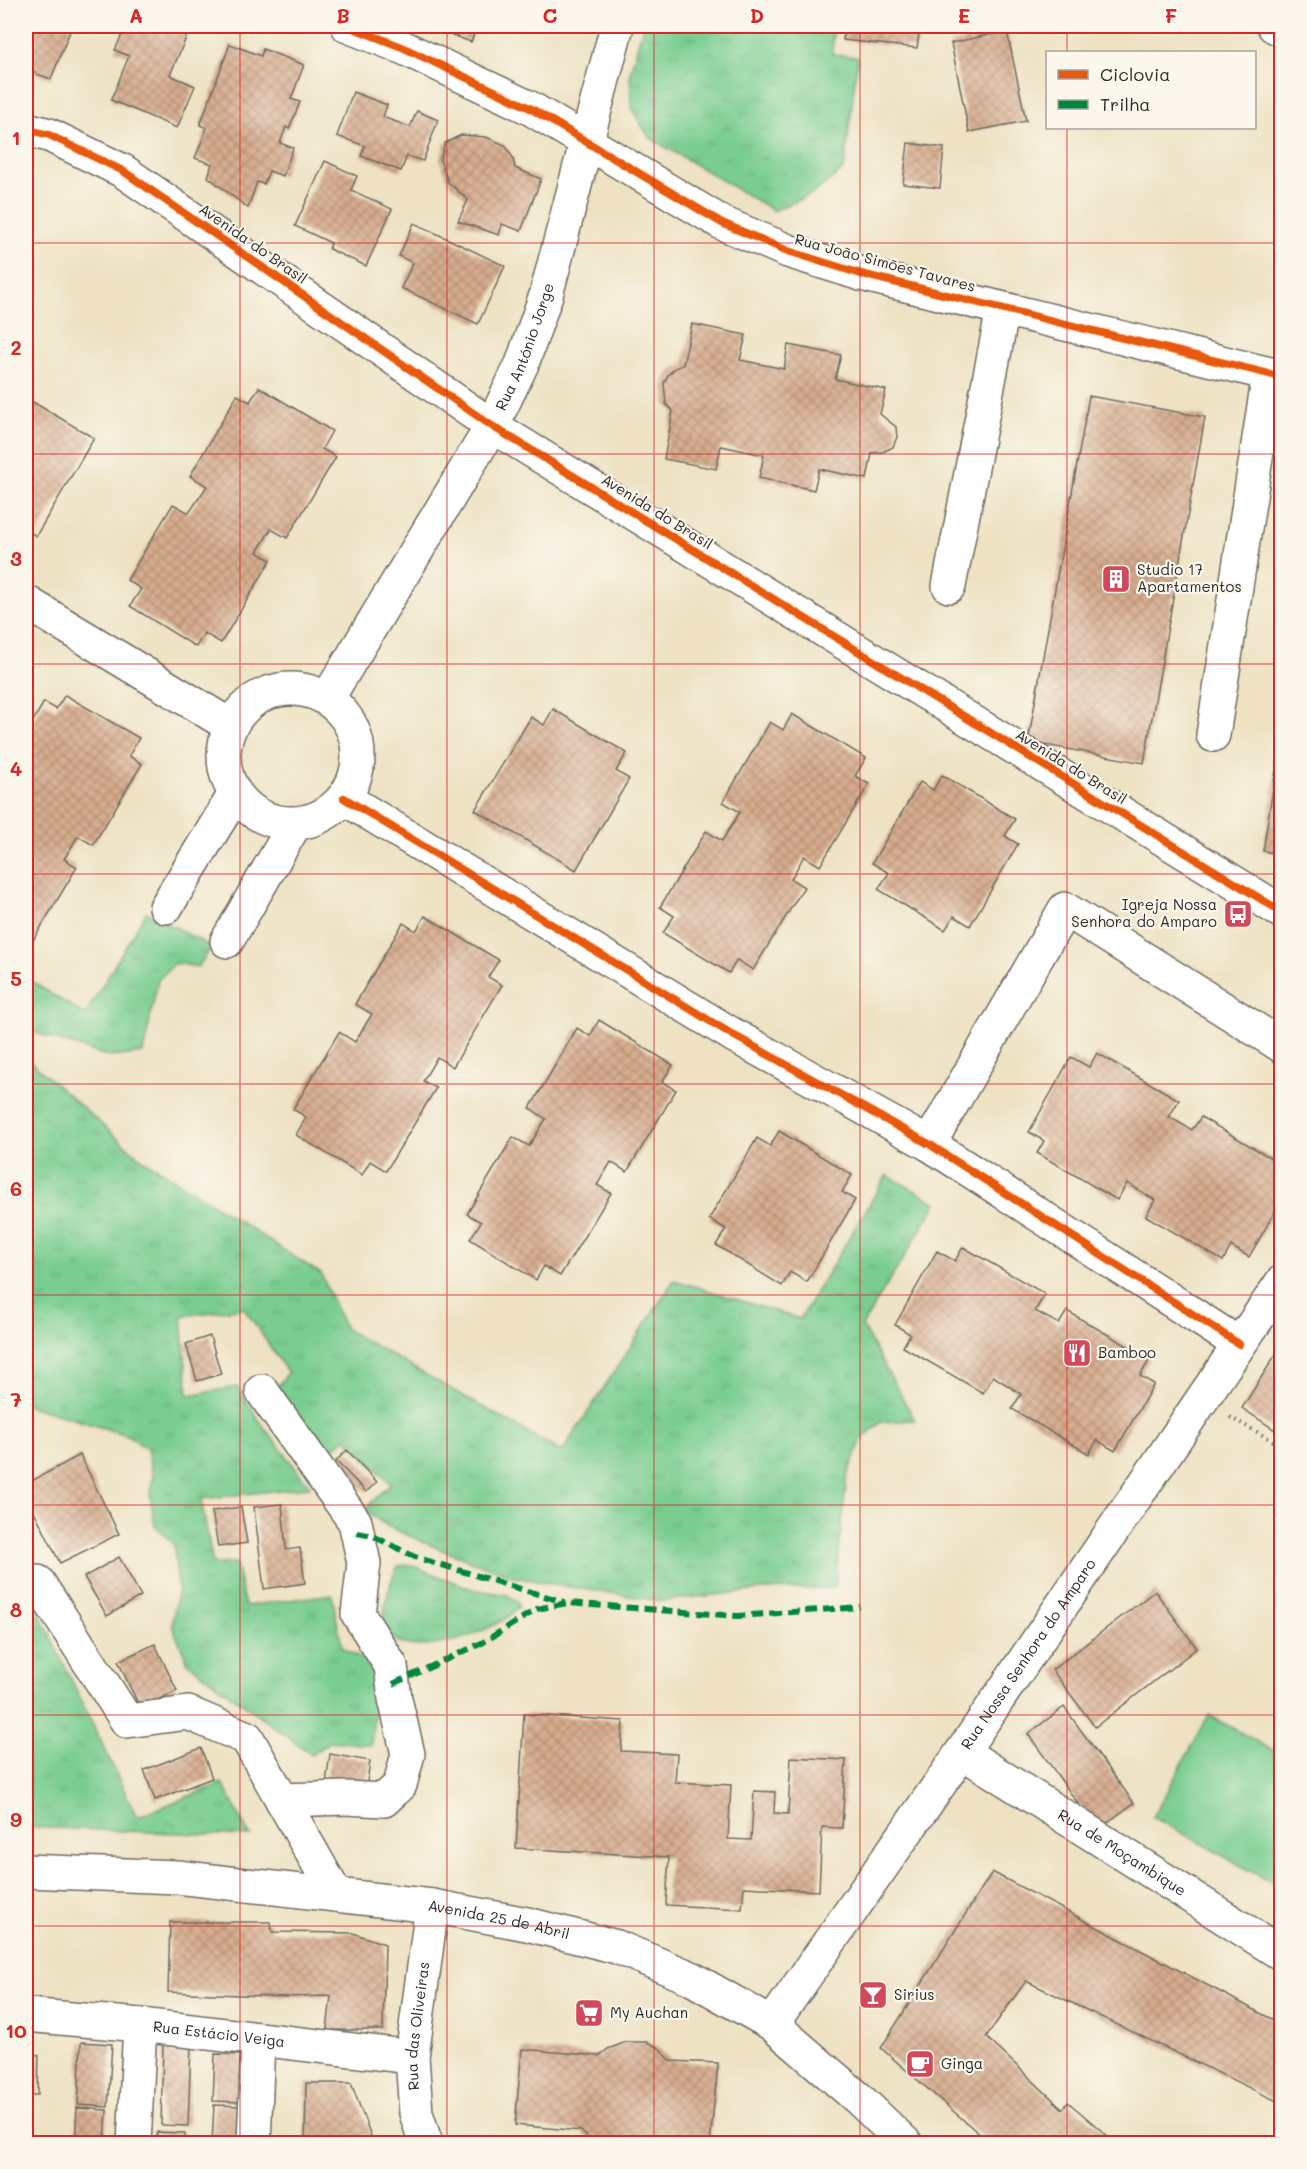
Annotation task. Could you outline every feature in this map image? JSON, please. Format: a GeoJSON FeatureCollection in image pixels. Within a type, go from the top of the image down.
{"type":"FeatureCollection","features":[{"type":"Feature","properties":{"kind":"street","name":"Rua João Simões Tavares"},"geometry":{"type":"LineString","coordinates":[[348,26],[402,47],[530,108],[722,223],[788,251],[861,274],[1275,376]]}},
{"type":"Feature","properties":{"kind":"street","name":"Rua António Jorge"},"geometry":{"type":"LineString","coordinates":[[327,699],[492,426],[522,364],[546,295],[617,26]]}},
{"type":"Feature","properties":{"kind":"street"},"geometry":{"type":"LineString","coordinates":[[1274,26],[1281,30]]}},
{"type":"Feature","properties":{"kind":"street","name":"Avenida do Brasil"},"geometry":{"type":"LineString","coordinates":[[26,129],[48,135],[123,171],[492,426],[1281,912]]}},
{"type":"Feature","properties":{"kind":"street"},"geometry":{"type":"LineString","coordinates":[[949,586],[1003,309]]}},
{"type":"Feature","properties":{"kind":"street"},"geometry":{"type":"LineString","coordinates":[[1213,735],[1275,376]]}},
{"type":"Feature","properties":{"kind":"street"},"geometry":{"type":"LineString","coordinates":[[26,602],[231,726]]}},
{"type":"Feature","properties":{"kind":"street"},"geometry":{"type":"LineString","coordinates":[[301,689],[327,699],[347,718],[357,745],[358,759],[351,786],[344,798],[322,816],[295,824],[267,820],[255,813],[235,794],[224,767],[224,754],[231,726],[248,704],[273,691],[301,689]]}},
{"type":"Feature","properties":{"kind":"street"},"geometry":{"type":"LineString","coordinates":[[166,908],[235,794]]}},
{"type":"Feature","properties":{"kind":"street"},"geometry":{"type":"LineString","coordinates":[[344,798],[733,1035],[929,1144],[1239,1344]]}},
{"type":"Feature","properties":{"kind":"street"},"geometry":{"type":"LineString","coordinates":[[227,941],[295,824]]}},
{"type":"Feature","properties":{"kind":"street"},"geometry":{"type":"LineString","coordinates":[[929,1144],[1065,909],[1281,1046]]}},
{"type":"Feature","properties":{"kind":"street","name":"Rua Nossa Senhora do Amparo"},"geometry":{"type":"LineString","coordinates":[[772,2024],[962,1752],[1281,1282]]}},
{"type":"Feature","properties":{"kind":"street"},"geometry":{"type":"LineString","coordinates":[[262,1391],[355,1522],[364,1563],[358,1614],[391,1666],[394,1700],[408,1754],[400,1785],[384,1800],[346,1798],[282,1800]]}},
{"type":"Feature","properties":{"kind":"street"},"geometry":{"type":"LineString","coordinates":[[38,1582],[127,1721],[188,1713],[247,1738],[336,1895]]}},
{"type":"Feature","properties":{"kind":"street","name":"Rua de Moçambique"},"geometry":{"type":"LineString","coordinates":[[962,1752],[1281,1954]]}},
{"type":"Feature","properties":{"kind":"street","name":"Avenida 25 de Abril"},"geometry":{"type":"LineString","coordinates":[[26,1871],[177,1877],[432,1906],[526,1924],[617,1947],[689,1977],[772,2024],[859,2099],[906,2144]]}},
{"type":"Feature","properties":{"kind":"street","name":"Rua das Oliveiras"},"geometry":{"type":"LineString","coordinates":[[426,2144],[416,2113],[412,2057],[432,1906]]}},
{"type":"Feature","properties":{"kind":"street","name":"Rua Estácio Veiga"},"geometry":{"type":"LineString","coordinates":[[26,2015],[140,2025],[412,2057]]}},
{"type":"Feature","properties":{"kind":"street"},"geometry":{"type":"LineString","coordinates":[[134,2144],[140,2025]]}},
{"type":"Feature","properties":{"kind":"street"},"geometry":{"type":"LineString","coordinates":[[254,2144],[258,2039]]}},
{"type":"Feature","properties":{"kind":"path"},"geometry":{"type":"LineString","coordinates":[[1201,1401],[1277,1443],[1281,1451]]}},
{"type":"Feature","properties":{"kind":"green space"},"geometry":{"type":"Polygon","coordinates":[[[643,26],[834,26],[832,54],[858,57],[844,169],[812,194],[774,211],[650,138],[631,108],[630,73],[643,26]]]}},
{"type":"Feature","properties":{"kind":"green space"},"geometry":{"type":"Polygon","coordinates":[[[146,912],[212,947],[198,967],[175,963],[158,980],[143,1053],[110,1057],[26,1030],[26,978],[85,1015],[146,912]]]}},
{"type":"Feature","properties":{"kind":"green space"},"geometry":{"type":"Polygon","coordinates":[[[26,1058],[138,1156],[321,1274],[345,1329],[562,1452],[674,1280],[800,1319],[887,1175],[937,1203],[862,1326],[915,1420],[881,1422],[862,1439],[847,1476],[835,1588],[760,1590],[662,1601],[515,1577],[447,1552],[389,1527],[363,1510],[391,1484],[346,1438],[323,1457],[276,1388],[288,1373],[244,1308],[182,1316],[188,1395],[237,1387],[310,1487],[201,1499],[213,1564],[236,1563],[245,1606],[332,1594],[342,1647],[366,1661],[378,1681],[371,1745],[330,1741],[312,1755],[188,1663],[172,1625],[178,1588],[174,1545],[155,1526],[150,1495],[153,1478],[147,1449],[127,1435],[26,1405],[26,1058]]]}},
{"type":"Feature","properties":{"kind":"green space"},"geometry":{"type":"Polygon","coordinates":[[[410,1565],[472,1589],[508,1595],[518,1603],[519,1607],[505,1619],[460,1639],[434,1645],[412,1645],[394,1639],[385,1625],[386,1601],[398,1566],[410,1565]]]}},
{"type":"Feature","properties":{"kind":"green space"},"geometry":{"type":"Polygon","coordinates":[[[26,1585],[137,1817],[222,1783],[250,1836],[26,1827],[26,1585]]]}},
{"type":"Feature","properties":{"kind":"green space"},"geometry":{"type":"Polygon","coordinates":[[[1209,1715],[1281,1755],[1281,1888],[1153,1817],[1209,1715]]]}},
{"type":"Feature","properties":{"kind":"building"},"geometry":{"type":"Polygon","coordinates":[[[26,26],[72,26],[51,79],[26,70],[26,26]]]}},
{"type":"Feature","properties":{"kind":"building"},"geometry":{"type":"Polygon","coordinates":[[[126,26],[191,26],[170,75],[195,86],[177,128],[111,100],[129,56],[115,50],[126,26]]]}},
{"type":"Feature","properties":{"kind":"building"},"geometry":{"type":"Polygon","coordinates":[[[427,26],[477,26],[471,42],[427,26]]]}},
{"type":"Feature","properties":{"kind":"building"},"geometry":{"type":"Polygon","coordinates":[[[844,26],[920,26],[917,48],[843,40],[844,26]]]}},
{"type":"Feature","properties":{"kind":"building"},"geometry":{"type":"Polygon","coordinates":[[[1007,31],[1026,121],[969,132],[951,43],[1007,31]]]}},
{"type":"Feature","properties":{"kind":"building"},"geometry":{"type":"Polygon","coordinates":[[[230,44],[261,56],[263,49],[304,65],[291,99],[300,102],[289,129],[286,127],[280,143],[293,148],[283,176],[269,171],[264,184],[257,182],[248,208],[208,177],[212,164],[195,158],[207,128],[200,125],[230,44]]]}},
{"type":"Feature","properties":{"kind":"building"},"geometry":{"type":"Polygon","coordinates":[[[353,92],[387,105],[383,117],[410,127],[417,111],[438,120],[423,161],[407,156],[401,171],[361,156],[365,146],[337,136],[353,92]]]}},
{"type":"Feature","properties":{"kind":"building"},"geometry":{"type":"Polygon","coordinates":[[[461,135],[486,137],[505,145],[513,158],[515,168],[541,179],[521,231],[502,224],[499,235],[458,221],[468,200],[448,182],[440,160],[445,143],[461,135]]]}},
{"type":"Feature","properties":{"kind":"building"},"geometry":{"type":"Polygon","coordinates":[[[908,143],[944,148],[940,188],[903,184],[908,143]]]}},
{"type":"Feature","properties":{"kind":"building"},"geometry":{"type":"Polygon","coordinates":[[[325,161],[357,176],[351,190],[392,209],[366,266],[329,249],[331,243],[295,226],[325,161]]]}},
{"type":"Feature","properties":{"kind":"building"},"geometry":{"type":"Polygon","coordinates":[[[414,223],[505,266],[478,324],[401,288],[413,263],[399,256],[414,223]]]}},
{"type":"Feature","properties":{"kind":"building"},"geometry":{"type":"Polygon","coordinates":[[[692,324],[746,335],[740,360],[784,369],[788,345],[841,355],[835,379],[886,390],[880,414],[896,427],[897,437],[893,447],[883,452],[872,453],[867,479],[819,469],[814,490],[759,478],[764,455],[721,446],[716,469],[664,459],[673,411],[666,404],[664,383],[675,368],[683,365],[692,324]]]}},
{"type":"Feature","properties":{"kind":"building"},"geometry":{"type":"Polygon","coordinates":[[[259,387],[332,431],[322,449],[336,457],[287,538],[271,529],[257,552],[271,560],[221,643],[204,633],[196,647],[130,606],[141,589],[127,580],[173,504],[189,513],[207,486],[190,476],[237,395],[250,402],[259,387]]]}},
{"type":"Feature","properties":{"kind":"building","name":"Studio 17 Apartamentos"},"geometry":{"type":"Polygon","coordinates":[[[1089,396],[1205,417],[1144,763],[1028,742],[1089,396]]]}},
{"type":"Feature","properties":{"kind":"building"},"geometry":{"type":"Polygon","coordinates":[[[26,398],[94,438],[36,536],[26,530],[26,398]]]}},
{"type":"Feature","properties":{"kind":"building"},"geometry":{"type":"Polygon","coordinates":[[[65,695],[139,738],[129,756],[142,764],[93,845],[78,836],[64,859],[77,867],[26,952],[26,733],[44,702],[56,709],[65,695]]]}},
{"type":"Feature","properties":{"kind":"building"},"geometry":{"type":"Polygon","coordinates":[[[553,709],[627,753],[616,771],[629,779],[576,870],[475,810],[531,717],[544,725],[553,709]]]}},
{"type":"Feature","properties":{"kind":"building"},"geometry":{"type":"Polygon","coordinates":[[[792,714],[866,758],[855,776],[869,784],[820,866],[804,856],[791,879],[804,887],[753,970],[737,960],[729,973],[663,933],[674,916],[660,907],[706,831],[722,841],[740,812],[723,802],[770,722],[783,730],[792,714]]]}},
{"type":"Feature","properties":{"kind":"building"},"geometry":{"type":"Polygon","coordinates":[[[1281,745],[1281,854],[1263,851],[1281,745]]]}},
{"type":"Feature","properties":{"kind":"building"},"geometry":{"type":"Polygon","coordinates":[[[942,775],[1015,819],[1005,836],[1018,844],[970,926],[954,916],[945,930],[878,889],[889,873],[872,863],[920,782],[933,790],[942,775]]]}},
{"type":"Feature","properties":{"kind":"building"},"geometry":{"type":"Polygon","coordinates":[[[425,916],[499,960],[488,977],[502,985],[453,1067],[437,1057],[423,1081],[436,1088],[386,1171],[370,1161],[362,1175],[296,1135],[306,1117],[293,1109],[339,1032],[355,1042],[372,1014],[355,1004],[403,923],[416,931],[425,916]]]}},
{"type":"Feature","properties":{"kind":"building"},"geometry":{"type":"Polygon","coordinates":[[[599,1020],[673,1065],[662,1082],[676,1090],[627,1172],[611,1162],[597,1185],[611,1193],[560,1276],[544,1266],[536,1280],[470,1239],[481,1222],[467,1214],[513,1137],[529,1146],[546,1119],[530,1108],[577,1028],[590,1036],[599,1020]]]}},
{"type":"Feature","properties":{"kind":"building"},"geometry":{"type":"Polygon","coordinates":[[[1097,1053],[1179,1100],[1169,1117],[1192,1130],[1201,1117],[1281,1164],[1281,1170],[1274,1182],[1281,1187],[1281,1201],[1249,1257],[1231,1246],[1223,1261],[1146,1216],[1155,1200],[1127,1183],[1117,1200],[1037,1153],[1044,1141],[1029,1132],[1071,1057],[1089,1067],[1097,1053]]]}},
{"type":"Feature","properties":{"kind":"building"},"geometry":{"type":"Polygon","coordinates":[[[779,1131],[852,1175],[842,1192],[855,1200],[807,1282],[790,1272],[782,1286],[716,1245],[726,1229],[709,1219],[757,1138],[770,1146],[779,1131]]]}},
{"type":"Feature","properties":{"kind":"building"},"geometry":{"type":"Polygon","coordinates":[[[963,1247],[1045,1294],[1035,1311],[1059,1324],[1067,1311],[1150,1359],[1140,1376],[1154,1384],[1115,1451],[1097,1440],[1089,1454],[1012,1409],[1021,1394],[993,1376],[983,1393],[903,1347],[910,1334],[895,1325],[937,1251],[955,1261],[963,1247]]]}},
{"type":"Feature","properties":{"kind":"building"},"geometry":{"type":"Polygon","coordinates":[[[210,1336],[221,1374],[197,1381],[186,1344],[210,1336]]]}},
{"type":"Feature","properties":{"kind":"building"},"geometry":{"type":"Polygon","coordinates":[[[1281,1346],[1281,1434],[1242,1408],[1281,1346]]]}},
{"type":"Feature","properties":{"kind":"building"},"geometry":{"type":"Polygon","coordinates":[[[347,1450],[377,1482],[366,1492],[336,1461],[347,1450]]]}},
{"type":"Feature","properties":{"kind":"building"},"geometry":{"type":"Polygon","coordinates":[[[80,1455],[119,1534],[60,1563],[26,1495],[26,1484],[80,1455]]]}},
{"type":"Feature","properties":{"kind":"building"},"geometry":{"type":"Polygon","coordinates":[[[282,1504],[286,1550],[300,1548],[305,1583],[264,1589],[254,1507],[282,1504]]]}},
{"type":"Feature","properties":{"kind":"building"},"geometry":{"type":"Polygon","coordinates":[[[241,1507],[247,1543],[218,1547],[212,1511],[241,1507]]]}},
{"type":"Feature","properties":{"kind":"building"},"geometry":{"type":"Polygon","coordinates":[[[119,1557],[141,1596],[107,1616],[84,1577],[119,1557]]]}},
{"type":"Feature","properties":{"kind":"building"},"geometry":{"type":"Polygon","coordinates":[[[1155,1591],[1197,1648],[1095,1727],[1052,1670],[1155,1591]]]}},
{"type":"Feature","properties":{"kind":"building"},"geometry":{"type":"Polygon","coordinates":[[[155,1644],[177,1691],[140,1708],[118,1661],[155,1644]]]}},
{"type":"Feature","properties":{"kind":"building"},"geometry":{"type":"Polygon","coordinates":[[[1064,1707],[1134,1803],[1097,1830],[1028,1734],[1064,1707]]]}},
{"type":"Feature","properties":{"kind":"building"},"geometry":{"type":"Polygon","coordinates":[[[524,1714],[623,1721],[621,1751],[677,1754],[675,1782],[731,1785],[728,1839],[751,1840],[754,1791],[775,1792],[774,1813],[788,1814],[791,1757],[846,1760],[842,1828],[822,1827],[819,1891],[744,1887],[742,1909],[666,1905],[669,1857],[516,1848],[524,1714]]]}},
{"type":"Feature","properties":{"kind":"building"},"geometry":{"type":"Polygon","coordinates":[[[201,1748],[212,1778],[155,1800],[144,1770],[201,1748]]]}},
{"type":"Feature","properties":{"kind":"building"},"geometry":{"type":"Polygon","coordinates":[[[330,1754],[370,1761],[366,1789],[326,1783],[330,1754]]]}},
{"type":"Feature","properties":{"kind":"building"},"geometry":{"type":"Polygon","coordinates":[[[992,1872],[1281,2024],[1281,2103],[1026,1981],[986,2037],[1063,2109],[1068,2102],[1117,2144],[991,2144],[881,2048],[992,1872]]]}},
{"type":"Feature","properties":{"kind":"building"},"geometry":{"type":"Polygon","coordinates":[[[170,1922],[270,1922],[272,1932],[353,1933],[385,1944],[383,2030],[327,2030],[331,1996],[286,1997],[168,1992],[170,1922]]]}},
{"type":"Feature","properties":{"kind":"building"},"geometry":{"type":"Polygon","coordinates":[[[81,2042],[112,2044],[108,2107],[78,2105],[81,2042]]]}},
{"type":"Feature","properties":{"kind":"building"},"geometry":{"type":"Polygon","coordinates":[[[626,2042],[647,2042],[659,2048],[671,2061],[718,2063],[710,2144],[594,2144],[581,2131],[515,2125],[522,2049],[599,2056],[608,2049],[626,2042]]]}},
{"type":"Feature","properties":{"kind":"building"},"geometry":{"type":"Polygon","coordinates":[[[163,2044],[191,2045],[188,2126],[161,2125],[163,2044]]]}},
{"type":"Feature","properties":{"kind":"building"},"geometry":{"type":"Polygon","coordinates":[[[26,2054],[39,2055],[38,2095],[26,2095],[26,2054]]]}},
{"type":"Feature","properties":{"kind":"building"},"geometry":{"type":"Polygon","coordinates":[[[215,2054],[242,2055],[241,2102],[213,2101],[215,2054]]]}},
{"type":"Feature","properties":{"kind":"building"},"geometry":{"type":"Polygon","coordinates":[[[306,2083],[351,2083],[374,2144],[305,2144],[306,2083]]]}},
{"type":"Feature","properties":{"kind":"building"},"geometry":{"type":"Polygon","coordinates":[[[214,2105],[241,2106],[240,2144],[212,2144],[214,2105]]]}},
{"type":"Feature","properties":{"kind":"building"},"geometry":{"type":"Polygon","coordinates":[[[77,2108],[107,2110],[105,2144],[75,2144],[77,2108]]]}},
{"type":"Feature","properties":{"kind":"building"},"geometry":{"type":"Polygon","coordinates":[[[157,2132],[185,2133],[185,2144],[157,2144],[157,2132]]]}},
{"type":"Feature","properties":{"kind":"marked path"},"geometry":{"type":"LineString","coordinates":[[357,1533],[373,1536],[415,1557],[564,1602]]}},
{"type":"Feature","properties":{"kind":"marked path"},"geometry":{"type":"LineString","coordinates":[[393,1684],[482,1643],[537,1609],[567,1603],[738,1616],[860,1607]]}},
{"type":"Feature","properties":{"kind":"cycle path"},"geometry":{"type":"LineString","coordinates":[[348,26],[402,47],[530,108],[722,223],[788,251],[861,274],[1282,377]]}},
{"type":"Feature","properties":{"kind":"cycle path"},"geometry":{"type":"LineString","coordinates":[[26,129],[49,135],[123,171],[492,426],[1282,912]]}},
{"type":"Feature","properties":{"kind":"cycle path"},"geometry":{"type":"LineString","coordinates":[[344,798],[733,1035],[929,1144],[1239,1344]]}},
{"type":"Feature","properties":{"kind":"place","name":"Studio 17 Apartamentos"},"geometry":{"type":"Point","coordinates":[1116,579]}},
{"type":"Feature","properties":{"kind":"place","name":"Igreja Nossa Senhora do Amparo"},"geometry":{"type":"Point","coordinates":[1238,914]}},
{"type":"Feature","properties":{"kind":"place","name":"Bamboo"},"geometry":{"type":"Point","coordinates":[1077,1353]}},
{"type":"Feature","properties":{"kind":"place","name":"Sirius"},"geometry":{"type":"Point","coordinates":[873,1995]}},
{"type":"Feature","properties":{"kind":"place","name":"My Auchan"},"geometry":{"type":"Point","coordinates":[589,2013]}},
{"type":"Feature","properties":{"kind":"place","name":"Ginga"},"geometry":{"type":"Point","coordinates":[920,2064]}}]}
